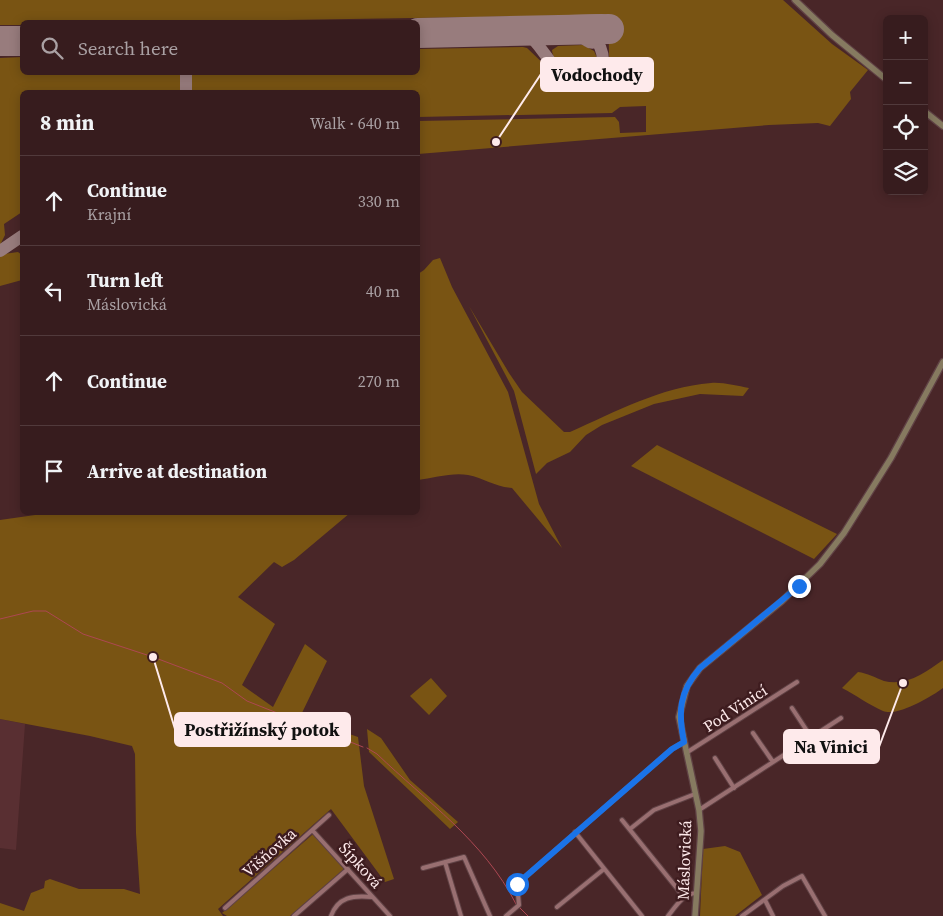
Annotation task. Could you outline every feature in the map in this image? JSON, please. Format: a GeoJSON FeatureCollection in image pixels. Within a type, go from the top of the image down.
{"type":"FeatureCollection","features":[{"type":"Feature","properties":{"kind":"street"},"geometry":{"type":"LineString","coordinates":[[796,0],[832,35],[883,77]]}},
{"type":"Feature","properties":{"kind":"street"},"geometry":{"type":"LineString","coordinates":[[928,114],[943,126]]}},
{"type":"Feature","properties":{"kind":"street","name":"Máslovická"},"geometry":{"type":"LineString","coordinates":[[695,916],[701,831],[696,794],[679,717],[682,700],[691,678],[700,668],[799,586],[820,564],[844,533],[891,458],[943,362]]}},
{"type":"Feature","properties":{"kind":"street","name":"Pod Vinicí"},"geometry":{"type":"LineString","coordinates":[[686,753],[797,682]]}},
{"type":"Feature","properties":{"kind":"street"},"geometry":{"type":"LineString","coordinates":[[792,708],[811,737]]}},
{"type":"Feature","properties":{"kind":"street"},"geometry":{"type":"LineString","coordinates":[[699,810],[841,718]]}},
{"type":"Feature","properties":{"kind":"street"},"geometry":{"type":"LineString","coordinates":[[753,733],[773,762]]}},
{"type":"Feature","properties":{"kind":"street"},"geometry":{"type":"LineString","coordinates":[[506,916],[519,905],[517,884],[672,749],[684,742]]}},
{"type":"Feature","properties":{"kind":"street"},"geometry":{"type":"LineString","coordinates":[[715,758],[734,788]]}},
{"type":"Feature","properties":{"kind":"street"},"geometry":{"type":"LineString","coordinates":[[630,829],[654,810],[696,794]]}},
{"type":"Feature","properties":{"kind":"street","name":"Višňovka"},"geometry":{"type":"LineString","coordinates":[[224,908],[314,831],[329,815]]}},
{"type":"Feature","properties":{"kind":"street"},"geometry":{"type":"LineString","coordinates":[[622,820],[684,897]]}},
{"type":"Feature","properties":{"kind":"street","name":"Šípková"},"geometry":{"type":"LineString","coordinates":[[314,831],[390,916]]}},
{"type":"Feature","properties":{"kind":"street"},"geometry":{"type":"LineString","coordinates":[[575,832],[642,916]]}},
{"type":"Feature","properties":{"kind":"street"},"geometry":{"type":"LineString","coordinates":[[423,868],[464,856],[490,916]]}},
{"type":"Feature","properties":{"kind":"street"},"geometry":{"type":"LineString","coordinates":[[445,862],[460,916]]}},
{"type":"Feature","properties":{"kind":"street"},"geometry":{"type":"LineString","coordinates":[[294,916],[348,869]]}},
{"type":"Feature","properties":{"kind":"street"},"geometry":{"type":"LineString","coordinates":[[557,907],[604,869]]}},
{"type":"Feature","properties":{"kind":"street"},"geometry":{"type":"LineString","coordinates":[[742,916],[783,886],[802,876],[825,916]]}},
{"type":"Feature","properties":{"kind":"street"},"geometry":{"type":"LineString","coordinates":[[668,916],[684,897],[696,893]]}},
{"type":"Feature","properties":{"kind":"street"},"geometry":{"type":"LineString","coordinates":[[331,916],[337,905],[346,898],[354,895],[372,897]]}},
{"type":"Feature","properties":{"kind":"street"},"geometry":{"type":"LineString","coordinates":[[765,900],[773,916]]}},
{"type":"Feature","properties":{"kind":"shaded area"},"geometry":{"type":"Polygon","coordinates":[[[0,0],[783,0],[832,44],[868,70],[850,92],[851,99],[830,126],[818,123],[769,125],[420,154],[420,121],[615,117],[619,122],[620,133],[646,132],[646,106],[620,107],[612,113],[420,117],[420,90],[191,90],[191,75],[420,75],[420,49],[523,47],[527,48],[571,90],[610,89],[608,15],[290,20],[20,20],[20,25],[0,25],[0,0]]]}},
{"type":"Feature","properties":{"kind":"shaded area"},"geometry":{"type":"Polygon","coordinates":[[[583,45],[594,51],[599,62],[594,72],[581,76],[574,75],[567,72],[557,63],[552,50],[558,46],[583,45]]]}},
{"type":"Feature","properties":{"kind":"shaded area"},"geometry":{"type":"Polygon","coordinates":[[[20,57],[20,75],[180,75],[181,90],[20,90],[20,213],[4,224],[5,235],[0,245],[0,58],[20,57]]]}},
{"type":"Feature","properties":{"kind":"shaded area"},"geometry":{"type":"Polygon","coordinates":[[[18,252],[20,254],[20,281],[0,286],[0,257],[4,254],[18,252]]]}},
{"type":"Feature","properties":{"kind":"shaded area"},"geometry":{"type":"Polygon","coordinates":[[[440,258],[452,287],[508,392],[539,504],[562,548],[512,488],[462,474],[420,480],[420,273],[433,260],[440,258]]]}},
{"type":"Feature","properties":{"kind":"shaded area"},"geometry":{"type":"Polygon","coordinates":[[[469,306],[522,392],[564,432],[570,432],[656,395],[692,385],[716,383],[749,388],[743,396],[700,394],[654,404],[602,425],[586,435],[570,452],[547,463],[536,474],[514,391],[469,306]]]}},
{"type":"Feature","properties":{"kind":"shaded area"},"geometry":{"type":"Polygon","coordinates":[[[657,445],[837,534],[814,559],[631,466],[657,445]]]}},
{"type":"Feature","properties":{"kind":"shaded area"},"geometry":{"type":"Polygon","coordinates":[[[35,515],[348,515],[294,560],[282,567],[274,562],[238,597],[275,624],[242,685],[273,707],[305,644],[327,661],[300,717],[358,737],[364,786],[394,879],[385,882],[331,809],[218,909],[223,916],[0,916],[0,903],[24,911],[31,893],[44,888],[45,881],[50,879],[79,889],[124,889],[140,894],[136,833],[135,754],[132,746],[0,719],[0,520],[35,515]]]}},
{"type":"Feature","properties":{"kind":"shaded area"},"geometry":{"type":"Polygon","coordinates":[[[943,660],[943,688],[905,709],[889,712],[883,711],[842,688],[858,672],[884,681],[900,682],[915,677],[943,660]]]}},
{"type":"Feature","properties":{"kind":"shaded area"},"geometry":{"type":"Polygon","coordinates":[[[431,678],[447,696],[429,715],[410,696],[431,678]]]}},
{"type":"Feature","properties":{"kind":"shaded area"},"geometry":{"type":"Polygon","coordinates":[[[0,719],[25,724],[16,850],[0,848],[0,719]]]}},
{"type":"Feature","properties":{"kind":"shaded area"},"geometry":{"type":"Polygon","coordinates":[[[367,729],[381,738],[410,780],[458,822],[450,829],[369,752],[367,729]]]}},
{"type":"Feature","properties":{"kind":"shaded area"},"geometry":{"type":"Polygon","coordinates":[[[312,835],[345,868],[290,916],[227,916],[222,913],[312,835]]]}},
{"type":"Feature","properties":{"kind":"shaded area"},"geometry":{"type":"Polygon","coordinates":[[[725,846],[740,852],[762,895],[735,916],[700,916],[703,849],[725,846]]]}},
{"type":"Feature","properties":{"kind":"waterway"},"geometry":{"type":"LineString","coordinates":[[0,619],[33,611],[46,611],[83,634],[153,657],[222,683],[247,701],[363,747]]}},
{"type":"Feature","properties":{"kind":"waterway"},"geometry":{"type":"LineString","coordinates":[[367,748],[377,754],[471,841],[503,881],[516,904]]}},
{"type":"Feature","properties":{"kind":"waterway"},"geometry":{"type":"LineString","coordinates":[[520,908],[528,916]]}},
{"type":"Feature","properties":{"kind":"taxiway"},"geometry":{"type":"LineString","coordinates":[[535,30],[549,30],[569,21],[602,20],[606,26],[604,36],[594,43],[590,43],[573,31],[552,31]]}},
{"type":"Feature","properties":{"kind":"taxiway"},"geometry":{"type":"LineString","coordinates":[[473,32],[525,32],[537,43],[553,65],[566,78],[584,85],[593,82],[599,76],[602,68],[603,58],[600,47],[594,38],[585,31],[567,31]]}},
{"type":"Feature","properties":{"kind":"taxiway"},"geometry":{"type":"LineString","coordinates":[[186,75],[186,90]]}},
{"type":"Feature","properties":{"kind":"taxiway"},"geometry":{"type":"LineString","coordinates":[[0,251],[20,237]]}},
{"type":"Feature","properties":{"kind":"runway"},"geometry":{"type":"LineString","coordinates":[[420,33],[609,29]]}},
{"type":"Feature","properties":{"kind":"runway"},"geometry":{"type":"LineString","coordinates":[[0,41],[20,41]]}},
{"type":"Feature","properties":{"kind":"place","name":"Vodochody"},"geometry":{"type":"Point","coordinates":[496,142]}},
{"type":"Feature","properties":{"kind":"place","name":"Postřižínský potok"},"geometry":{"type":"Point","coordinates":[153,657]}},
{"type":"Feature","properties":{"kind":"place","name":"Na Vinici"},"geometry":{"type":"Point","coordinates":[903,683]}},
{"type":"Feature","properties":{"kind":"route"},"geometry":{"type":"LineString","coordinates":[[517,884],[672,749],[684,742],[679,717],[682,700],[691,678],[700,668],[799,586]]}}]}
